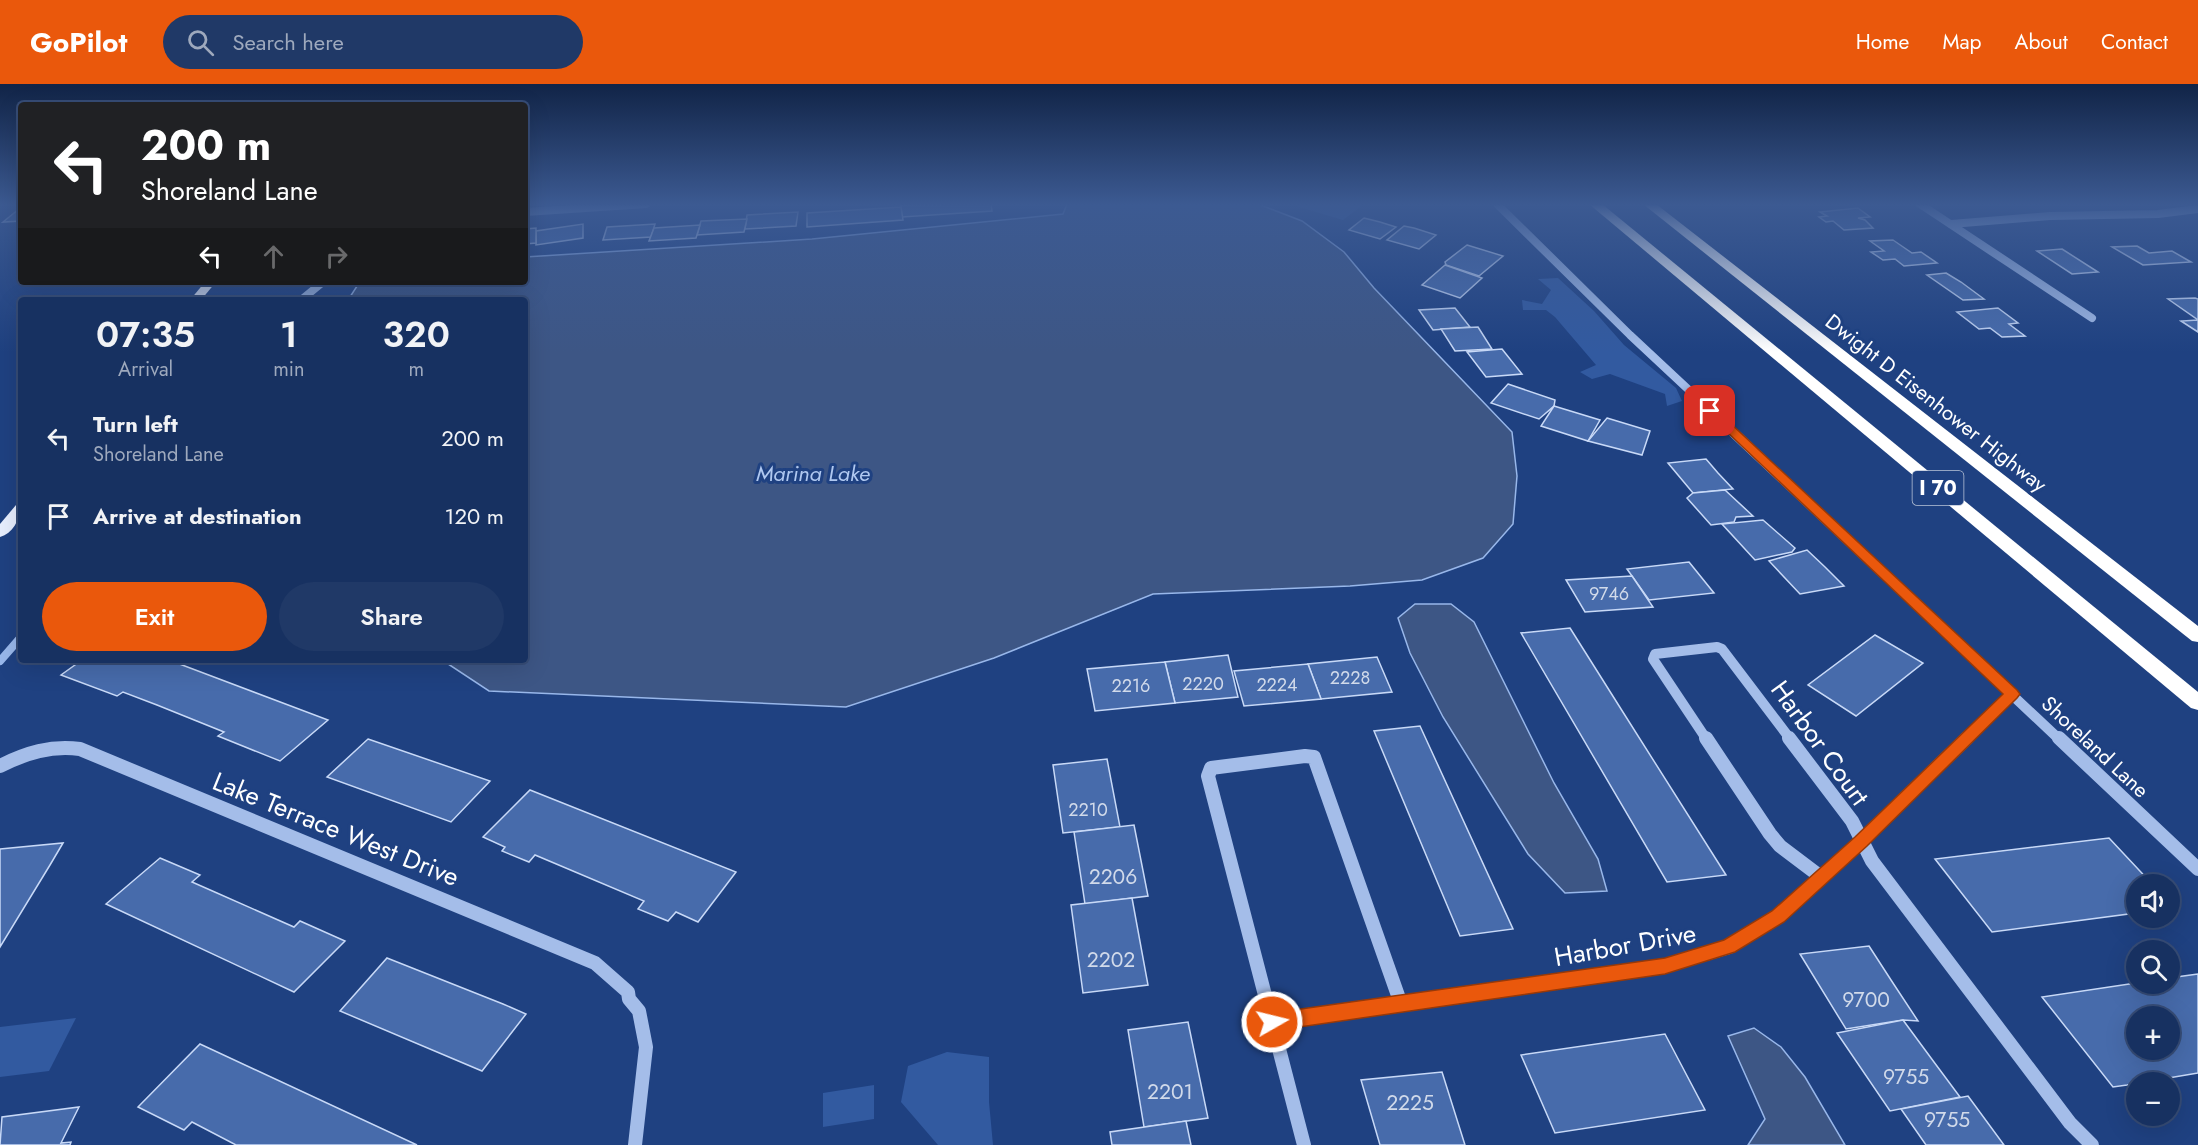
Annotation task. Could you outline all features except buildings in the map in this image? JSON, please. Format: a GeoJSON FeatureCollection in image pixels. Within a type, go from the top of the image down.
{"type":"FeatureCollection","features":[{"type":"Feature","properties":{"kind":"highway","name":"I 70"},"geometry":{"type":"LineString","coordinates":[[1655,254],[2198,703]]}},
{"type":"Feature","properties":{"kind":"highway","name":"Dwight D Eisenhower Highway"},"geometry":{"type":"LineString","coordinates":[[1712,254],[2198,636]]}},
{"type":"Feature","properties":{"kind":"main road"},"geometry":{"type":"LineString","coordinates":[[198,297],[208,285]]}},
{"type":"Feature","properties":{"kind":"main road"},"geometry":{"type":"LineString","coordinates":[[0,533],[18,512]]}},
{"type":"Feature","properties":{"kind":"street","name":"Shoreland Lane"},"geometry":{"type":"LineString","coordinates":[[1547,254],[1630,335],[2198,869]]}},
{"type":"Feature","properties":{"kind":"street"},"geometry":{"type":"LineString","coordinates":[[1995,254],[2092,318]]}},
{"type":"Feature","properties":{"kind":"street"},"geometry":{"type":"LineString","coordinates":[[305,297],[319,285]]}},
{"type":"Feature","properties":{"kind":"street","name":"Harbor Court"},"geometry":{"type":"LineString","coordinates":[[1821,878],[1780,846],[1770,834],[1653,659],[1655,654],[1717,647],[1722,649],[1852,821],[1872,861],[2070,1123],[2092,1145]]}},
{"type":"Feature","properties":{"kind":"street","name":"Harbor Drive"},"geometry":{"type":"LineString","coordinates":[[1272,1022],[1665,966],[1729,947],[1769,923],[1821,878],[1861,842],[2012,694]]}},
{"type":"Feature","properties":{"kind":"street","name":"Lake Terrace West Drive"},"geometry":{"type":"LineString","coordinates":[[0,766],[30,753],[49,748],[80,749],[588,960],[624,986],[639,1011],[646,1047],[646,1064],[635,1145]]}},
{"type":"Feature","properties":{"kind":"street"},"geometry":{"type":"LineString","coordinates":[[1304,1145],[1208,776],[1210,768],[1305,756],[1314,757],[1401,1004]]}},
{"type":"Feature","properties":{"kind":"shaded area"},"geometry":{"type":"Polygon","coordinates":[[[1558,278],[1594,311],[1624,345],[1676,388],[1682,401],[1667,406],[1665,394],[1610,374],[1592,379],[1580,372],[1596,365],[1555,317],[1546,310],[1523,310],[1522,300],[1542,304],[1551,290],[1538,279],[1558,278]]]}},
{"type":"Feature","properties":{"kind":"shaded area"},"geometry":{"type":"Polygon","coordinates":[[[76,1018],[49,1071],[0,1077],[0,1027],[76,1018]]]}},
{"type":"Feature","properties":{"kind":"shaded area"},"geometry":{"type":"Polygon","coordinates":[[[947,1052],[989,1057],[989,1102],[993,1145],[938,1145],[901,1102],[908,1066],[947,1052]]]}},
{"type":"Feature","properties":{"kind":"shaded area"},"geometry":{"type":"Polygon","coordinates":[[[874,1085],[874,1119],[823,1127],[823,1093],[874,1085]]]}},
{"type":"Feature","properties":{"kind":"water","name":"Marina Lake"},"geometry":{"type":"Polygon","coordinates":[[[581,254],[1345,254],[1374,288],[1512,432],[1517,476],[1513,524],[1483,558],[1422,580],[1350,586],[1153,594],[994,658],[846,707],[489,691],[447,663],[528,663],[528,297],[350,297],[358,285],[528,285],[528,257],[581,254]]]}},
{"type":"Feature","properties":{"kind":"water"},"geometry":{"type":"Polygon","coordinates":[[[1415,604],[1451,604],[1474,622],[1554,783],[1598,859],[1607,891],[1565,893],[1528,854],[1443,717],[1410,653],[1398,618],[1415,604]]]}},
{"type":"Feature","properties":{"kind":"water"},"geometry":{"type":"Polygon","coordinates":[[[1754,1028],[1781,1047],[1805,1077],[1845,1145],[1748,1145],[1765,1119],[1728,1036],[1754,1028]]]}},
{"type":"Feature","properties":{"kind":"waterway"},"geometry":{"type":"LineString","coordinates":[[0,661],[18,640]]}},
{"type":"Feature","properties":{"kind":"route"},"geometry":{"type":"LineString","coordinates":[[1272,1022],[1665,966],[1682,963],[1729,947],[1778,916],[1861,842],[2012,694],[1710,411]]}}]}
